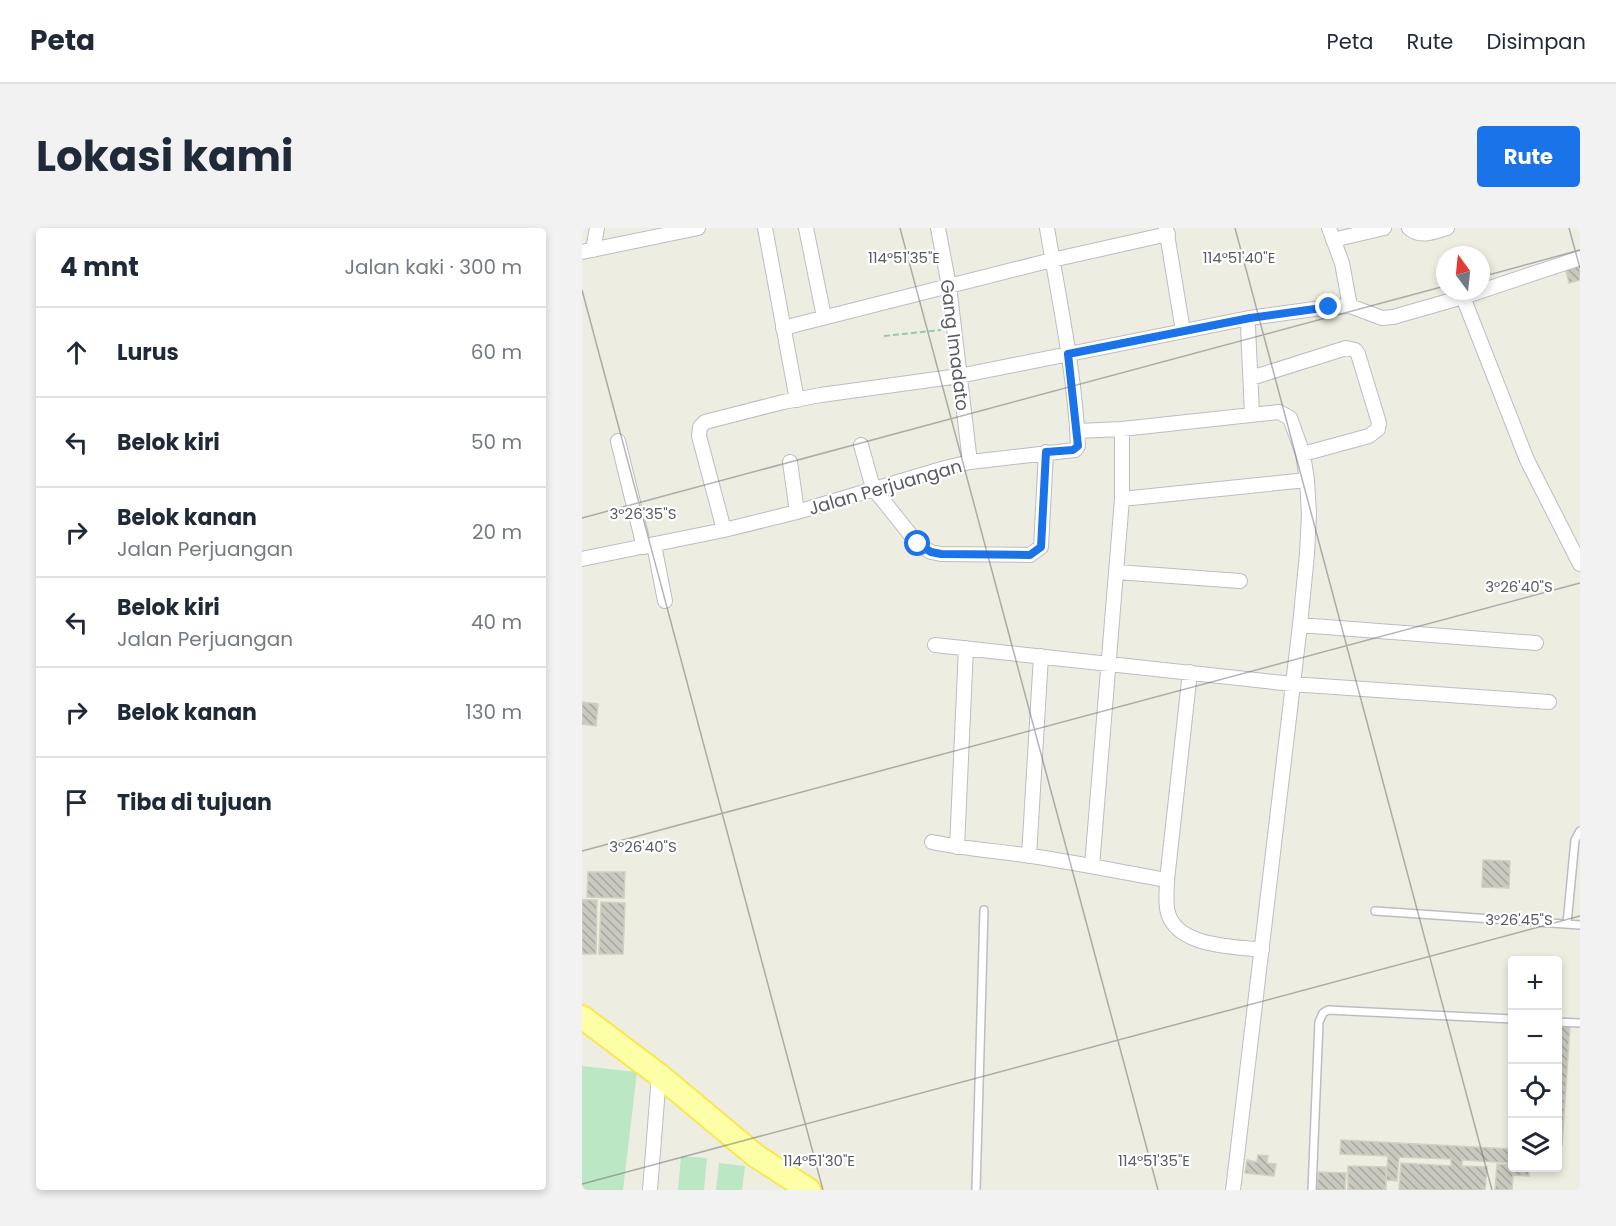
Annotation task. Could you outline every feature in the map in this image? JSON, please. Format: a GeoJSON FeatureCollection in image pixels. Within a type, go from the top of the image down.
{"type":"FeatureCollection","features":[{"type":"Feature","properties":{"kind":"main road"},"geometry":{"type":"LineString","coordinates":[[582,1017],[659,1075],[756,1156],[809,1190]]}},
{"type":"Feature","properties":{"kind":"street"},"geometry":{"type":"LineString","coordinates":[[587,251],[597,228]]}},
{"type":"Feature","properties":{"kind":"street"},"geometry":{"type":"LineString","coordinates":[[587,251],[698,228]]}},
{"type":"Feature","properties":{"kind":"street"},"geometry":{"type":"LineString","coordinates":[[765,228],[797,400]]}},
{"type":"Feature","properties":{"kind":"street"},"geometry":{"type":"LineString","coordinates":[[806,228],[824,317]]}},
{"type":"Feature","properties":{"kind":"street","name":"Gang Imadato"},"geometry":{"type":"LineString","coordinates":[[938,228],[949,286],[970,462]]}},
{"type":"Feature","properties":{"kind":"street"},"geometry":{"type":"LineString","coordinates":[[1047,228],[1068,354],[1077,431],[1122,429],[1279,412],[1285,414],[1293,424],[1303,454],[1307,480],[1308,524],[1300,625],[1233,1190]]}},
{"type":"Feature","properties":{"kind":"street"},"geometry":{"type":"LineString","coordinates":[[1350,306],[1342,263],[1331,234],[1384,228]]}},
{"type":"Feature","properties":{"kind":"street"},"geometry":{"type":"LineString","coordinates":[[1409,228],[1421,234],[1447,228]]}},
{"type":"Feature","properties":{"kind":"street"},"geometry":{"type":"LineString","coordinates":[[783,328],[1167,231],[1183,331]]}},
{"type":"Feature","properties":{"kind":"street"},"geometry":{"type":"LineString","coordinates":[[1490,288],[1580,258]]}},
{"type":"Feature","properties":{"kind":"street"},"geometry":{"type":"LineString","coordinates":[[724,530],[699,436],[700,427],[705,422],[797,400],[863,388],[959,376],[1269,315],[1350,306],[1382,318],[1451,300]]}},
{"type":"Feature","properties":{"kind":"street"},"geometry":{"type":"LineString","coordinates":[[1464,300],[1527,460],[1580,564]]}},
{"type":"Feature","properties":{"kind":"street"},"geometry":{"type":"LineString","coordinates":[[1248,327],[1252,414]]}},
{"type":"Feature","properties":{"kind":"street"},"geometry":{"type":"LineString","coordinates":[[1251,378],[1346,348],[1358,354],[1379,423],[1378,429],[1369,436],[1303,454]]}},
{"type":"Feature","properties":{"kind":"street"},"geometry":{"type":"LineString","coordinates":[[1092,866],[1122,499],[1122,429]]}},
{"type":"Feature","properties":{"kind":"street","name":"Jalan Perjuangan"},"geometry":{"type":"LineString","coordinates":[[582,559],[724,530],[797,512],[913,476],[970,462],[1075,450],[1078,446],[1077,431]]}},
{"type":"Feature","properties":{"kind":"street"},"geometry":{"type":"LineString","coordinates":[[618,441],[665,601]]}},
{"type":"Feature","properties":{"kind":"street"},"geometry":{"type":"LineString","coordinates":[[861,445],[873,488],[918,544],[931,552],[1030,555],[1041,547],[1046,452]]}},
{"type":"Feature","properties":{"kind":"street"},"geometry":{"type":"LineString","coordinates":[[790,462],[797,512]]}},
{"type":"Feature","properties":{"kind":"street"},"geometry":{"type":"LineString","coordinates":[[1122,499],[1307,480]]}},
{"type":"Feature","properties":{"kind":"street"},"geometry":{"type":"LineString","coordinates":[[1116,572],[1240,580]]}},
{"type":"Feature","properties":{"kind":"street"},"geometry":{"type":"LineString","coordinates":[[1300,625],[1536,643]]}},
{"type":"Feature","properties":{"kind":"street"},"geometry":{"type":"LineString","coordinates":[[935,645],[1292,684],[1549,702]]}},
{"type":"Feature","properties":{"kind":"street"},"geometry":{"type":"LineString","coordinates":[[957,847],[966,648]]}},
{"type":"Feature","properties":{"kind":"street"},"geometry":{"type":"LineString","coordinates":[[1029,856],[1041,656]]}},
{"type":"Feature","properties":{"kind":"street"},"geometry":{"type":"LineString","coordinates":[[1190,672],[1167,880],[1168,913],[1182,934],[1210,942],[1262,950]]}},
{"type":"Feature","properties":{"kind":"street"},"geometry":{"type":"LineString","coordinates":[[932,842],[1092,866],[1167,880]]}},
{"type":"Feature","properties":{"kind":"street"},"geometry":{"type":"LineString","coordinates":[[650,1190],[659,1075]]}},
{"type":"Feature","properties":{"kind":"lane"},"geometry":{"type":"LineString","coordinates":[[1567,924],[1575,840],[1580,831]]}},
{"type":"Feature","properties":{"kind":"lane"},"geometry":{"type":"LineString","coordinates":[[976,1190],[984,910]]}},
{"type":"Feature","properties":{"kind":"lane"},"geometry":{"type":"LineString","coordinates":[[1375,910],[1580,925]]}},
{"type":"Feature","properties":{"kind":"lane"},"geometry":{"type":"LineString","coordinates":[[1312,1190],[1319,1022],[1323,1012],[1328,1010],[1508,1019]]}},
{"type":"Feature","properties":{"kind":"lane"},"geometry":{"type":"LineString","coordinates":[[1562,1022],[1580,1023]]}},
{"type":"Feature","properties":{"kind":"path"},"geometry":{"type":"LineString","coordinates":[[884,336],[954,328]]}},
{"type":"Feature","properties":{"kind":"green space"},"geometry":{"type":"Polygon","coordinates":[[[582,1066],[637,1072],[623,1190],[582,1190],[582,1066]]]}},
{"type":"Feature","properties":{"kind":"green space"},"geometry":{"type":"Polygon","coordinates":[[[681,1156],[707,1158],[704,1190],[678,1190],[681,1156]]]}},
{"type":"Feature","properties":{"kind":"green space"},"geometry":{"type":"Polygon","coordinates":[[[719,1163],[745,1166],[742,1190],[716,1190],[719,1163]]]}},
{"type":"Feature","properties":{"kind":"building"},"geometry":{"type":"Polygon","coordinates":[[[1580,263],[1580,280],[1569,283],[1565,267],[1580,263]]]}},
{"type":"Feature","properties":{"kind":"building"},"geometry":{"type":"Polygon","coordinates":[[[582,702],[598,704],[596,726],[582,724],[582,702]]]}},
{"type":"Feature","properties":{"kind":"building"},"geometry":{"type":"Polygon","coordinates":[[[1483,860],[1510,861],[1509,888],[1482,887],[1483,860]]]}},
{"type":"Feature","properties":{"kind":"building"},"geometry":{"type":"Polygon","coordinates":[[[588,872],[625,872],[624,898],[587,897],[588,872]]]}},
{"type":"Feature","properties":{"kind":"building"},"geometry":{"type":"Polygon","coordinates":[[[582,900],[597,900],[596,954],[582,954],[582,900]]]}},
{"type":"Feature","properties":{"kind":"building"},"geometry":{"type":"Polygon","coordinates":[[[601,902],[625,903],[623,954],[599,954],[601,902]]]}},
{"type":"Feature","properties":{"kind":"building"},"geometry":{"type":"Polygon","coordinates":[[[1562,1025],[1570,1026],[1562,1145],[1562,1025]]]}},
{"type":"Feature","properties":{"kind":"building"},"geometry":{"type":"Polygon","coordinates":[[[1341,1140],[1508,1149],[1508,1163],[1462,1160],[1462,1166],[1487,1167],[1485,1190],[1399,1190],[1401,1163],[1451,1166],[1451,1159],[1399,1157],[1397,1181],[1386,1180],[1388,1156],[1340,1154],[1341,1140]]]}},
{"type":"Feature","properties":{"kind":"building"},"geometry":{"type":"Polygon","coordinates":[[[1258,1155],[1268,1156],[1267,1163],[1276,1164],[1274,1176],[1245,1173],[1247,1160],[1257,1162],[1258,1155]]]}},
{"type":"Feature","properties":{"kind":"building"},"geometry":{"type":"Polygon","coordinates":[[[1497,1164],[1508,1165],[1508,1172],[1529,1172],[1529,1176],[1513,1175],[1512,1190],[1495,1190],[1497,1164]]]}},
{"type":"Feature","properties":{"kind":"building"},"geometry":{"type":"Polygon","coordinates":[[[1348,1166],[1386,1167],[1386,1190],[1348,1190],[1348,1166]]]}},
{"type":"Feature","properties":{"kind":"building"},"geometry":{"type":"Polygon","coordinates":[[[1318,1172],[1346,1173],[1345,1190],[1317,1190],[1318,1172]]]}},
{"type":"Feature","properties":{"kind":"route"},"geometry":{"type":"LineString","coordinates":[[918,544],[924,549],[941,554],[1030,555],[1039,551],[1046,452],[1075,450],[1078,446],[1068,354],[1250,318],[1329,307]]}}]}
